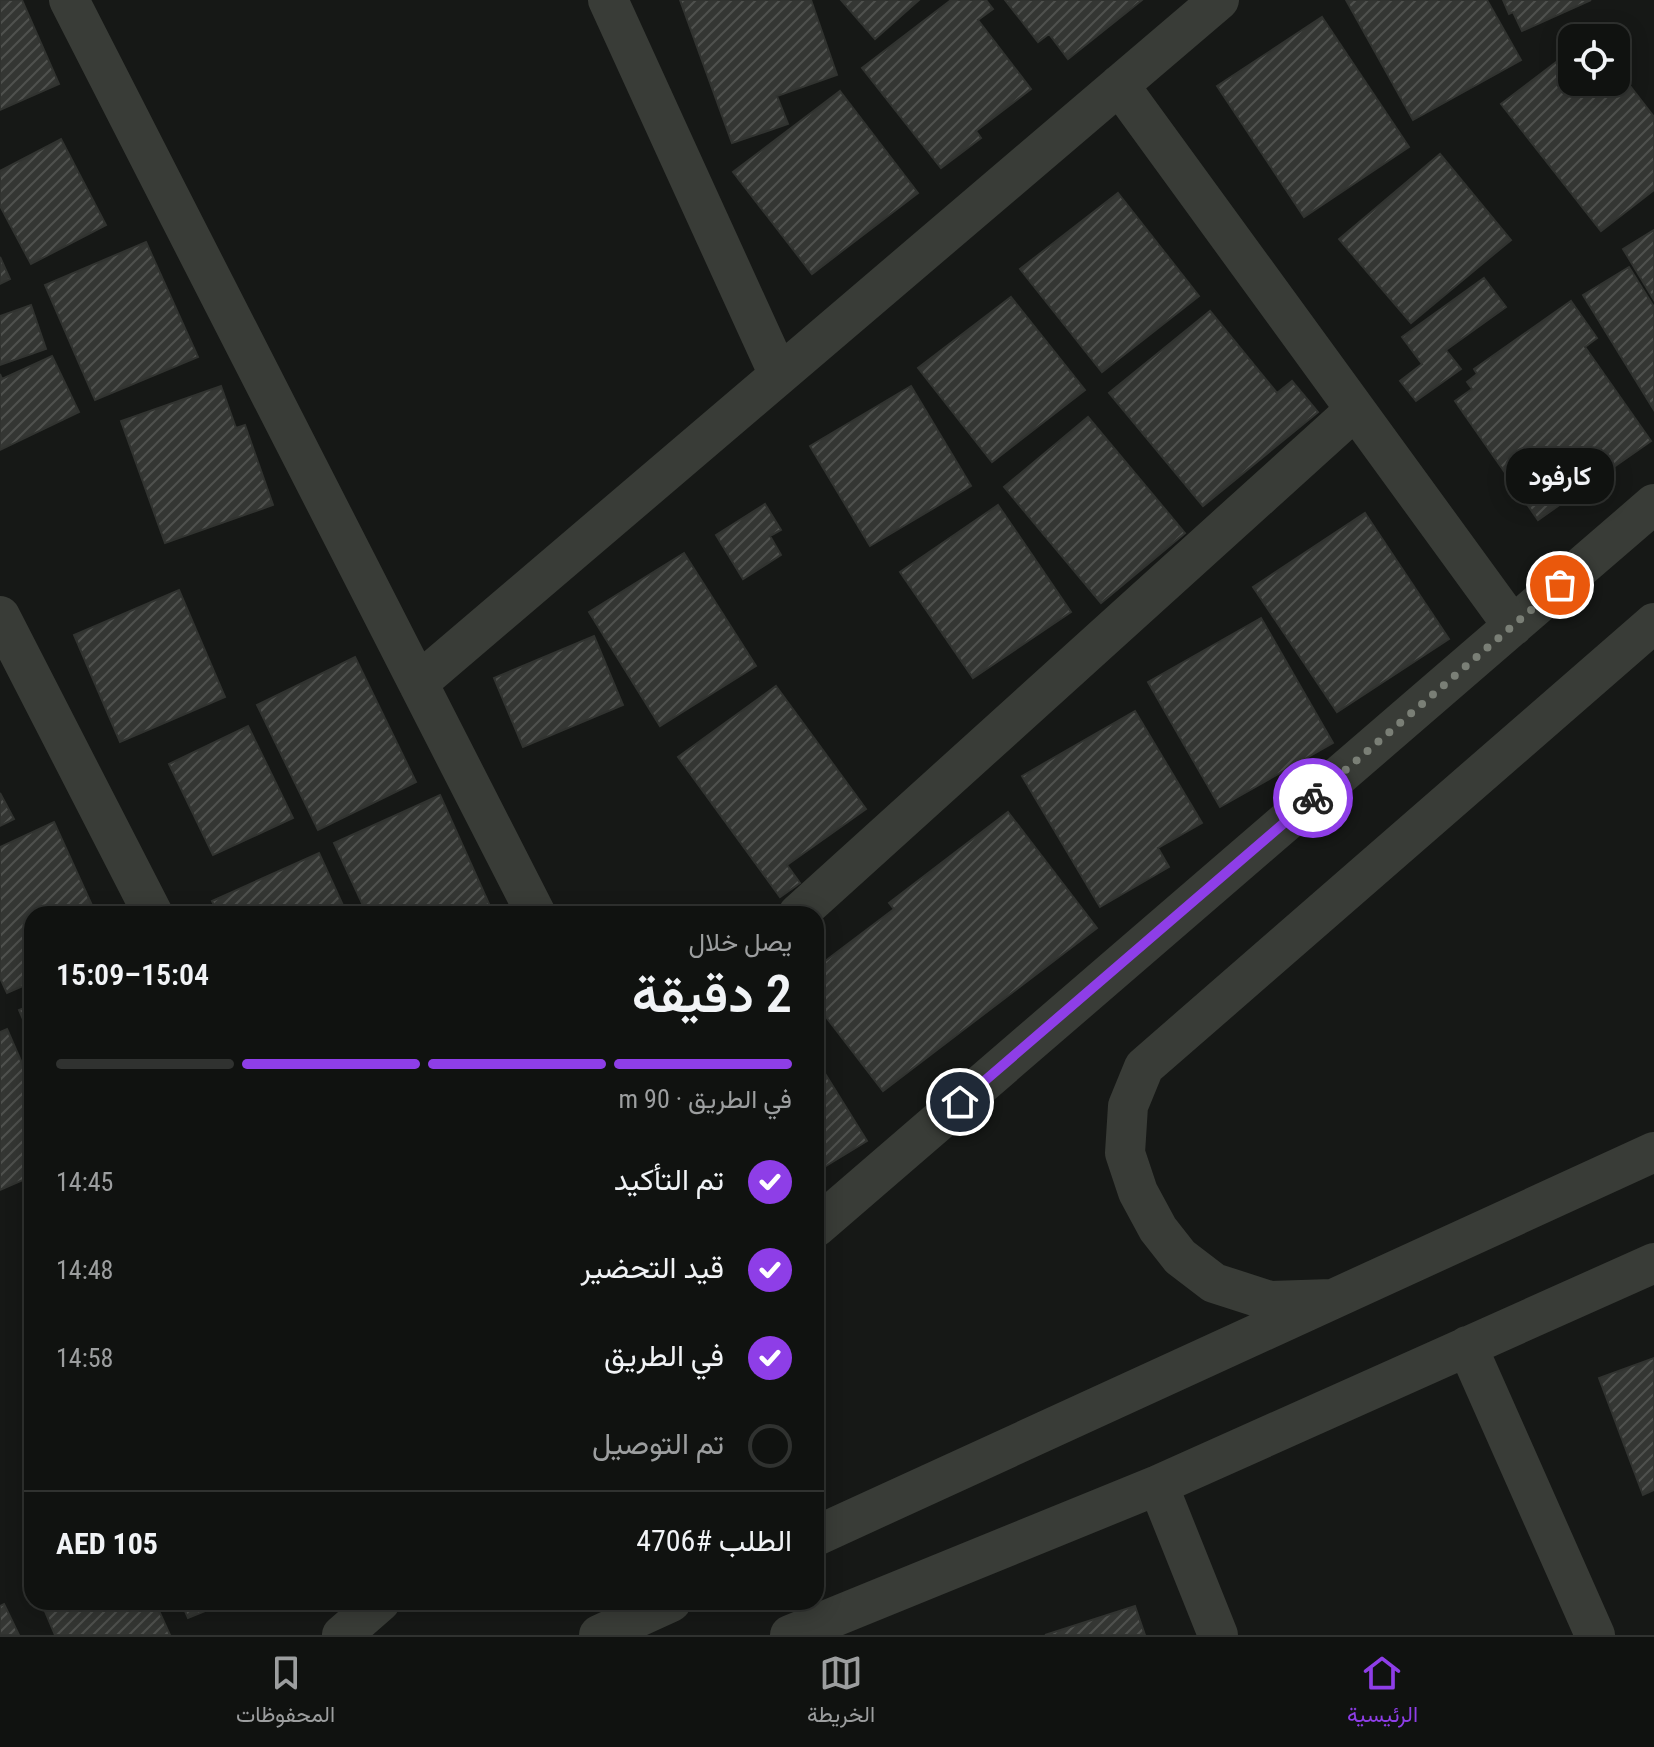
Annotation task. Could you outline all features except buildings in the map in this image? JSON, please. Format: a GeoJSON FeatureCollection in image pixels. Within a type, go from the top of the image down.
{"type":"FeatureCollection","features":[{"type":"Feature","properties":{"kind":"street"},"geometry":{"type":"LineString","coordinates":[[69,0],[532,906]]}},
{"type":"Feature","properties":{"kind":"street"},"geometry":{"type":"LineString","coordinates":[[608,0],[779,375]]}},
{"type":"Feature","properties":{"kind":"street"},"geometry":{"type":"LineString","coordinates":[[418,683],[1219,0]]}},
{"type":"Feature","properties":{"kind":"street"},"geometry":{"type":"LineString","coordinates":[[1119,85],[1513,626]]}},
{"type":"Feature","properties":{"kind":"street"},"geometry":{"type":"LineString","coordinates":[[807,906],[1355,410]]}},
{"type":"Feature","properties":{"kind":"street"},"geometry":{"type":"LineString","coordinates":[[824,1220],[1654,504]]}},
{"type":"Feature","properties":{"kind":"street"},"geometry":{"type":"LineString","coordinates":[[0,616],[149,906]]}},
{"type":"Feature","properties":{"kind":"street"},"geometry":{"type":"LineString","coordinates":[[1332,1299],[1270,1301],[1214,1283],[1180,1257],[1158,1229],[1138,1192],[1125,1153],[1128,1106],[1144,1067],[1654,623]]}},
{"type":"Feature","properties":{"kind":"street"},"geometry":{"type":"LineString","coordinates":[[824,1532],[1654,1152]]}},
{"type":"Feature","properties":{"kind":"street"},"geometry":{"type":"LineString","coordinates":[[792,1635],[1158,1485],[1654,1263]]}},
{"type":"Feature","properties":{"kind":"street"},"geometry":{"type":"LineString","coordinates":[[1467,1346],[1595,1635]]}},
{"type":"Feature","properties":{"kind":"street"},"geometry":{"type":"LineString","coordinates":[[1158,1485],[1218,1635]]}},
{"type":"Feature","properties":{"kind":"street"},"geometry":{"type":"LineString","coordinates":[[342,1635],[371,1610]]}},
{"type":"Feature","properties":{"kind":"street"},"geometry":{"type":"LineString","coordinates":[[599,1635],[654,1610]]}},
{"type":"Feature","properties":{"kind":"way so far"},"geometry":{"type":"LineString","coordinates":[[1313,798],[1560,585]]}},
{"type":"Feature","properties":{"kind":"place","name":"كارفود"},"geometry":{"type":"Point","coordinates":[1560,585]}},
{"type":"Feature","properties":{"kind":"route"},"geometry":{"type":"LineString","coordinates":[[960,1102],[1313,798]]}}]}
